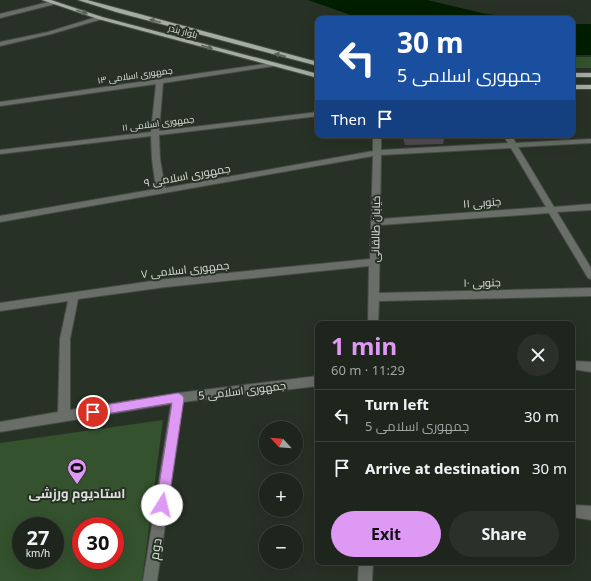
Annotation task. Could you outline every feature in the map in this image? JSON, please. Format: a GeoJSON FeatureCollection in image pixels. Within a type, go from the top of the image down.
{"type":"FeatureCollection","features":[{"type":"Feature","properties":{"kind":"main road","name":"بلوار بندر"},"geometry":{"type":"LineString","coordinates":[[45,0],[100,18],[315,75]]}},
{"type":"Feature","properties":{"kind":"main road","name":"بلوار بندر"},"geometry":{"type":"LineString","coordinates":[[81,0],[315,63]]}},
{"type":"Feature","properties":{"kind":"main road"},"geometry":{"type":"LineString","coordinates":[[575,75],[591,75]]}},
{"type":"Feature","properties":{"kind":"main road"},"geometry":{"type":"LineString","coordinates":[[575,87],[591,87]]}},
{"type":"Feature","properties":{"kind":"street"},"geometry":{"type":"LineString","coordinates":[[0,16],[53,3]]}},
{"type":"Feature","properties":{"kind":"street"},"geometry":{"type":"LineString","coordinates":[[0,44],[49,33],[100,18]]}},
{"type":"Feature","properties":{"kind":"street","name":"جمهوری اسلامی ۱۳"},"geometry":{"type":"LineString","coordinates":[[0,104],[272,65]]}},
{"type":"Feature","properties":{"kind":"street"},"geometry":{"type":"LineString","coordinates":[[160,81],[155,134],[156,158],[161,191]]}},
{"type":"Feature","properties":{"kind":"street","name":"جمهوری اسلامی ۱۱"},"geometry":{"type":"LineString","coordinates":[[0,152],[315,114]]}},
{"type":"Feature","properties":{"kind":"street","name":"خیابان طالقانی"},"geometry":{"type":"LineString","coordinates":[[373,321],[377,138]]}},
{"type":"Feature","properties":{"kind":"street"},"geometry":{"type":"LineString","coordinates":[[509,138],[591,276]]}},
{"type":"Feature","properties":{"kind":"street","name":"جمهوری اسلامی ۹"},"geometry":{"type":"LineString","coordinates":[[0,219],[377,153],[591,141]]}},
{"type":"Feature","properties":{"kind":"street","name":"۱۱ جنوبی"},"geometry":{"type":"LineString","coordinates":[[375,222],[591,207]]}},
{"type":"Feature","properties":{"kind":"street","name":"جمهوری اسلامی ۷"},"geometry":{"type":"LineString","coordinates":[[0,306],[166,283],[374,262]]}},
{"type":"Feature","properties":{"kind":"street","name":"۱۰ جنوبی"},"geometry":{"type":"LineString","coordinates":[[373,297],[591,292]]}},
{"type":"Feature","properties":{"kind":"street"},"geometry":{"type":"LineString","coordinates":[[64,416],[66,339],[74,296]]}},
{"type":"Feature","properties":{"kind":"street"},"geometry":{"type":"LineString","coordinates":[[575,365],[591,366]]}},
{"type":"Feature","properties":{"kind":"street","name":"جمهوری اسلامی 5"},"geometry":{"type":"LineString","coordinates":[[0,427],[178,398],[315,381]]}},
{"type":"Feature","properties":{"kind":"street","name":"دوم"},"geometry":{"type":"LineString","coordinates":[[150,581],[178,398]]}},
{"type":"Feature","properties":{"kind":"street"},"geometry":{"type":"LineString","coordinates":[[575,511],[591,513]]}},
{"type":"Feature","properties":{"kind":"street"},"geometry":{"type":"LineString","coordinates":[[365,581],[366,565]]}},
{"type":"Feature","properties":{"kind":"shaded area"},"geometry":{"type":"Polygon","coordinates":[[[308,0],[427,0],[486,14],[502,16],[353,16],[308,0]]]}},
{"type":"Feature","properties":{"kind":"shaded area"},"geometry":{"type":"Polygon","coordinates":[[[575,24],[591,24],[591,55],[575,55],[575,24]]]}},
{"type":"Feature","properties":{"kind":"shaded area"},"geometry":{"type":"Polygon","coordinates":[[[575,57],[591,57],[591,68],[575,68],[575,57]]]}},
{"type":"Feature","properties":{"kind":"shaded area","name":"استادیوم ورزشی"},"geometry":{"type":"Polygon","coordinates":[[[163,420],[142,581],[0,581],[0,443],[163,420]]]}},
{"type":"Feature","properties":{"kind":"place","name":"استادیوم ورزشی"},"geometry":{"type":"Point","coordinates":[77,485]}},
{"type":"Feature","properties":{"kind":"route"},"geometry":{"type":"LineString","coordinates":[[93,412],[178,398],[162,505]]}}]}
